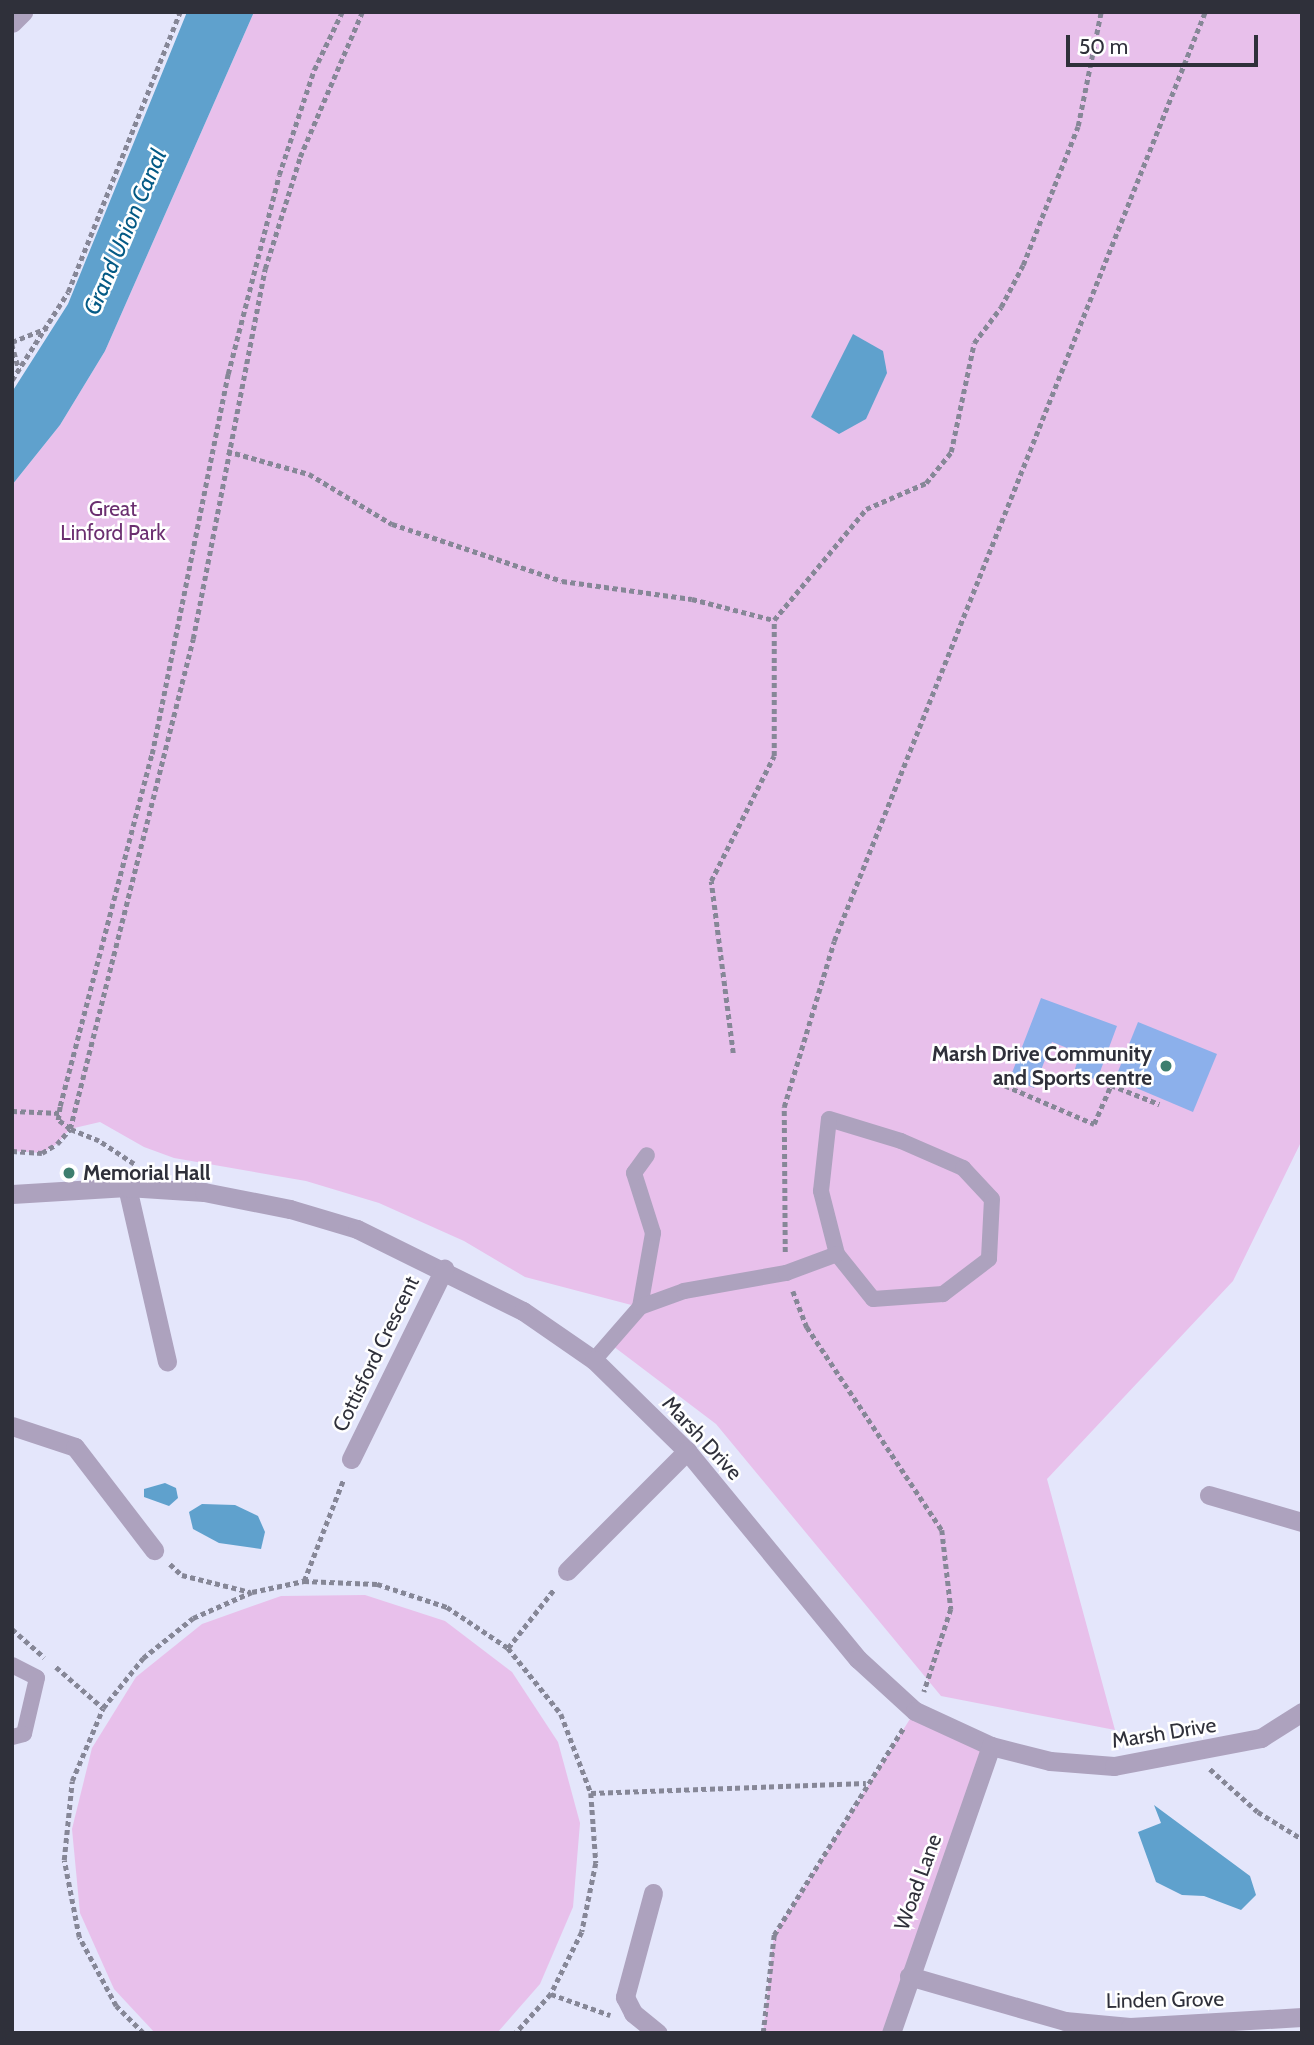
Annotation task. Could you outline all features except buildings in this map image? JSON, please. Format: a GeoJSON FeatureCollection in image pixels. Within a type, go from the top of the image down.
{"type":"FeatureCollection","features":[{"type":"Feature","properties":{"kind":"street"},"geometry":{"type":"LineString","coordinates":[[12,23],[23,12]]}},
{"type":"Feature","properties":{"kind":"street"},"geometry":{"type":"LineString","coordinates":[[127,1187],[167,1361]]}},
{"type":"Feature","properties":{"kind":"street","name":"Marsh Drive"},"geometry":{"type":"LineString","coordinates":[[12,1194],[148,1188],[204,1192],[290,1209],[357,1229],[444,1269],[523,1311],[594,1360],[688,1451],[858,1659],[915,1711],[990,1746],[1049,1761],[1114,1766],[1193,1754],[1261,1738],[1302,1712]]}},
{"type":"Feature","properties":{"kind":"street","name":"Cottisford Crescent"},"geometry":{"type":"LineString","coordinates":[[351,1459],[444,1269]]}},
{"type":"Feature","properties":{"kind":"street"},"geometry":{"type":"LineString","coordinates":[[12,1426],[75,1447],[154,1550]]}},
{"type":"Feature","properties":{"kind":"street"},"geometry":{"type":"LineString","coordinates":[[567,1571],[688,1451]]}},
{"type":"Feature","properties":{"kind":"street"},"geometry":{"type":"LineString","coordinates":[[1209,1494],[1302,1522]]}},
{"type":"Feature","properties":{"kind":"street","name":"Woad Lane"},"geometry":{"type":"LineString","coordinates":[[891,2033],[990,1746]]}},
{"type":"Feature","properties":{"kind":"street"},"geometry":{"type":"LineString","coordinates":[[653,1893],[625,1997],[633,2013],[658,2033]]}},
{"type":"Feature","properties":{"kind":"street","name":"Linden Grove"},"geometry":{"type":"LineString","coordinates":[[909,1976],[1079,2022],[1130,2027],[1302,2017]]}},
{"type":"Feature","properties":{"kind":"lane"},"geometry":{"type":"LineString","coordinates":[[829,1119],[901,1140],[963,1168],[992,1199],[989,1259],[943,1294],[873,1299],[837,1254],[821,1191],[829,1119]]}},
{"type":"Feature","properties":{"kind":"lane"},"geometry":{"type":"LineString","coordinates":[[594,1360],[639,1307],[653,1233],[634,1173],[648,1155]]}},
{"type":"Feature","properties":{"kind":"lane"},"geometry":{"type":"LineString","coordinates":[[639,1307],[684,1291],[786,1273],[837,1254]]}},
{"type":"Feature","properties":{"kind":"lane"},"geometry":{"type":"LineString","coordinates":[[12,1665],[37,1678],[24,1734],[12,1737]]}},
{"type":"Feature","properties":{"kind":"path"},"geometry":{"type":"LineString","coordinates":[[12,380],[48,328],[68,292],[180,12]]}},
{"type":"Feature","properties":{"kind":"path"},"geometry":{"type":"LineString","coordinates":[[148,1188],[140,1170],[124,1155],[70,1129],[58,1120],[88,986],[152,754],[228,374],[279,176],[314,70],[342,12]]}},
{"type":"Feature","properties":{"kind":"path"},"geometry":{"type":"LineString","coordinates":[[12,1151],[41,1153],[57,1144],[70,1129],[175,716],[265,269],[300,157],[362,12]]}},
{"type":"Feature","properties":{"kind":"path"},"geometry":{"type":"LineString","coordinates":[[733,1053],[711,881],[774,755],[774,620],[866,509],[926,483],[951,452],[974,343],[1001,307],[1023,265],[1078,127],[1101,12]]}},
{"type":"Feature","properties":{"kind":"path"},"geometry":{"type":"LineString","coordinates":[[763,2033],[774,1934],[915,1711],[932,1674],[951,1609],[942,1530],[807,1327],[786,1273],[784,1107],[834,941],[1205,12]]}},
{"type":"Feature","properties":{"kind":"path"},"geometry":{"type":"LineString","coordinates":[[20,371],[12,343],[48,328]]}},
{"type":"Feature","properties":{"kind":"path"},"geometry":{"type":"LineString","coordinates":[[228,451],[309,474],[392,524],[562,580],[692,599],[774,620]]}},
{"type":"Feature","properties":{"kind":"path"},"geometry":{"type":"LineString","coordinates":[[997,1082],[1094,1124],[1111,1085],[1159,1104]]}},
{"type":"Feature","properties":{"kind":"path"},"geometry":{"type":"LineString","coordinates":[[12,1111],[60,1113]]}},
{"type":"Feature","properties":{"kind":"path"},"geometry":{"type":"LineString","coordinates":[[304,1581],[351,1459]]}},
{"type":"Feature","properties":{"kind":"path"},"geometry":{"type":"LineString","coordinates":[[154,1550],[182,1575],[251,1592]]}},
{"type":"Feature","properties":{"kind":"path"},"geometry":{"type":"LineString","coordinates":[[508,1648],[567,1571]]}},
{"type":"Feature","properties":{"kind":"path"},"geometry":{"type":"LineString","coordinates":[[143,2033],[116,2006],[79,1937],[64,1860],[72,1781],[103,1708],[143,1658],[193,1618],[251,1592],[304,1581],[377,1584],[436,1603],[508,1648],[561,1714],[591,1793],[596,1863],[582,1931],[551,1994],[516,2033]]}},
{"type":"Feature","properties":{"kind":"path"},"geometry":{"type":"LineString","coordinates":[[1193,1754],[1258,1812],[1302,1839]]}},
{"type":"Feature","properties":{"kind":"path"},"geometry":{"type":"LineString","coordinates":[[591,1793],[867,1783]]}},
{"type":"Feature","properties":{"kind":"path"},"geometry":{"type":"LineString","coordinates":[[551,1994],[580,2001],[616,2020]]}},
{"type":"Feature","properties":{"kind":"green space","name":"Great Linford Park"},"geometry":{"type":"Polygon","coordinates":[[[254,12],[1302,12],[1302,1140],[1233,1281],[1047,1479],[1115,1730],[941,1696],[716,1424],[609,1343],[639,1307],[525,1277],[464,1241],[379,1203],[306,1181],[174,1158],[144,1147],[100,1122],[70,1129],[57,1144],[42,1153],[12,1151],[12,485],[60,425],[105,351],[254,12]]]}},
{"type":"Feature","properties":{"kind":"green space"},"geometry":{"type":"Polygon","coordinates":[[[365,1595],[445,1621],[512,1672],[558,1742],[580,1823],[573,1907],[540,1984],[497,2033],[155,2033],[114,1989],[80,1913],[72,1829],[92,1748],[136,1677],[202,1624],[281,1596],[365,1595]]]}},
{"type":"Feature","properties":{"kind":"green space"},"geometry":{"type":"Polygon","coordinates":[[[915,1711],[991,1746],[895,2033],[763,2033],[774,1935],[915,1711]]]}},
{"type":"Feature","properties":{"kind":"water","name":"Grand Union Canal"},"geometry":{"type":"Polygon","coordinates":[[[187,12],[254,12],[105,351],[60,425],[12,485],[12,392],[68,304],[187,12]]]}},
{"type":"Feature","properties":{"kind":"water"},"geometry":{"type":"Polygon","coordinates":[[[853,334],[883,351],[887,373],[866,419],[839,434],[811,417],[853,334]]]}},
{"type":"Feature","properties":{"kind":"water"},"geometry":{"type":"Polygon","coordinates":[[[165,1483],[176,1488],[178,1498],[169,1506],[144,1497],[144,1489],[165,1483]]]}},
{"type":"Feature","properties":{"kind":"water"},"geometry":{"type":"Polygon","coordinates":[[[202,1504],[235,1505],[258,1516],[265,1532],[261,1549],[219,1543],[193,1529],[189,1512],[202,1504]]]}},
{"type":"Feature","properties":{"kind":"water"},"geometry":{"type":"Polygon","coordinates":[[[1154,1805],[1250,1876],[1256,1895],[1241,1910],[1204,1896],[1182,1895],[1156,1882],[1138,1832],[1161,1823],[1154,1805]]]}},
{"type":"Feature","properties":{"kind":"place","name":"Marsh Drive Community and Sports centre"},"geometry":{"type":"Point","coordinates":[1166,1066]}},
{"type":"Feature","properties":{"kind":"place","name":"Memorial Hall"},"geometry":{"type":"Point","coordinates":[69,1173]}}]}
